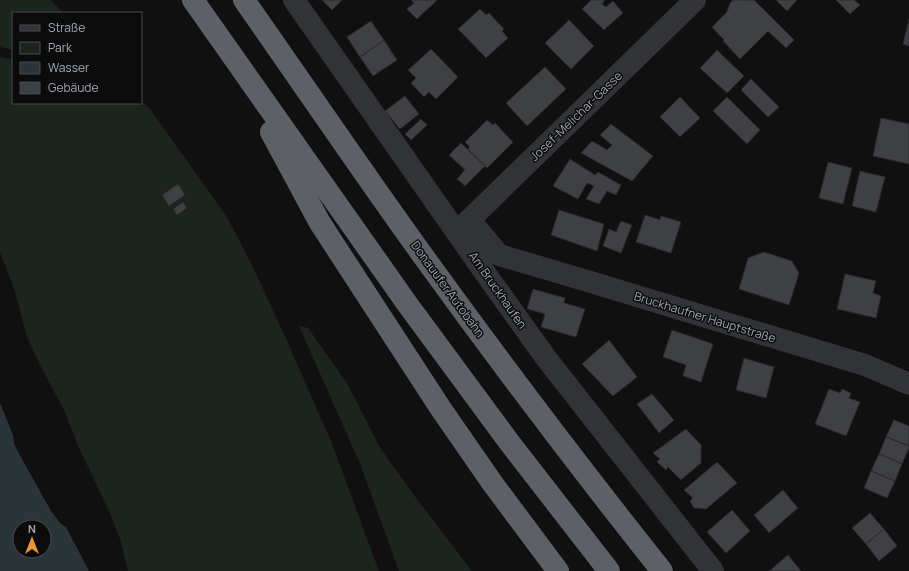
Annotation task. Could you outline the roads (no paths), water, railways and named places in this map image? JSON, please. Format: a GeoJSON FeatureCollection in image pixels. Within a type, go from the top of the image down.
{"type":"FeatureCollection","features":[{"type":"Feature","properties":{"kind":"highway"},"geometry":{"type":"LineString","coordinates":[[193,0],[413,311],[509,442],[609,571]]}},
{"type":"Feature","properties":{"kind":"highway","name":"Donauufer Autobahn"},"geometry":{"type":"LineString","coordinates":[[244,0],[421,253],[520,387],[662,571]]}},
{"type":"Feature","properties":{"kind":"highway"},"geometry":{"type":"LineString","coordinates":[[225,46],[320,223],[441,409],[493,484],[558,571]]}},
{"type":"Feature","properties":{"kind":"street","name":"Am Bruckhaufen"},"geometry":{"type":"LineString","coordinates":[[294,0],[463,226],[483,270],[546,358],[713,571]]}},
{"type":"Feature","properties":{"kind":"street","name":"Josef-Melichar-Gasse"},"geometry":{"type":"LineString","coordinates":[[463,226],[696,0]]}},
{"type":"Feature","properties":{"kind":"street"},"geometry":{"type":"LineString","coordinates":[[463,226],[499,255],[483,270]]}},
{"type":"Feature","properties":{"kind":"street","name":"Bruckhaufner Hauptstraße"},"geometry":{"type":"LineString","coordinates":[[499,255],[864,365],[909,384]]}},
{"type":"Feature","properties":{"kind":"water"},"geometry":{"type":"Polygon","coordinates":[[[0,403],[13,435],[17,450],[51,511],[61,524],[66,527],[89,571],[0,571],[0,403]]]}}]}
